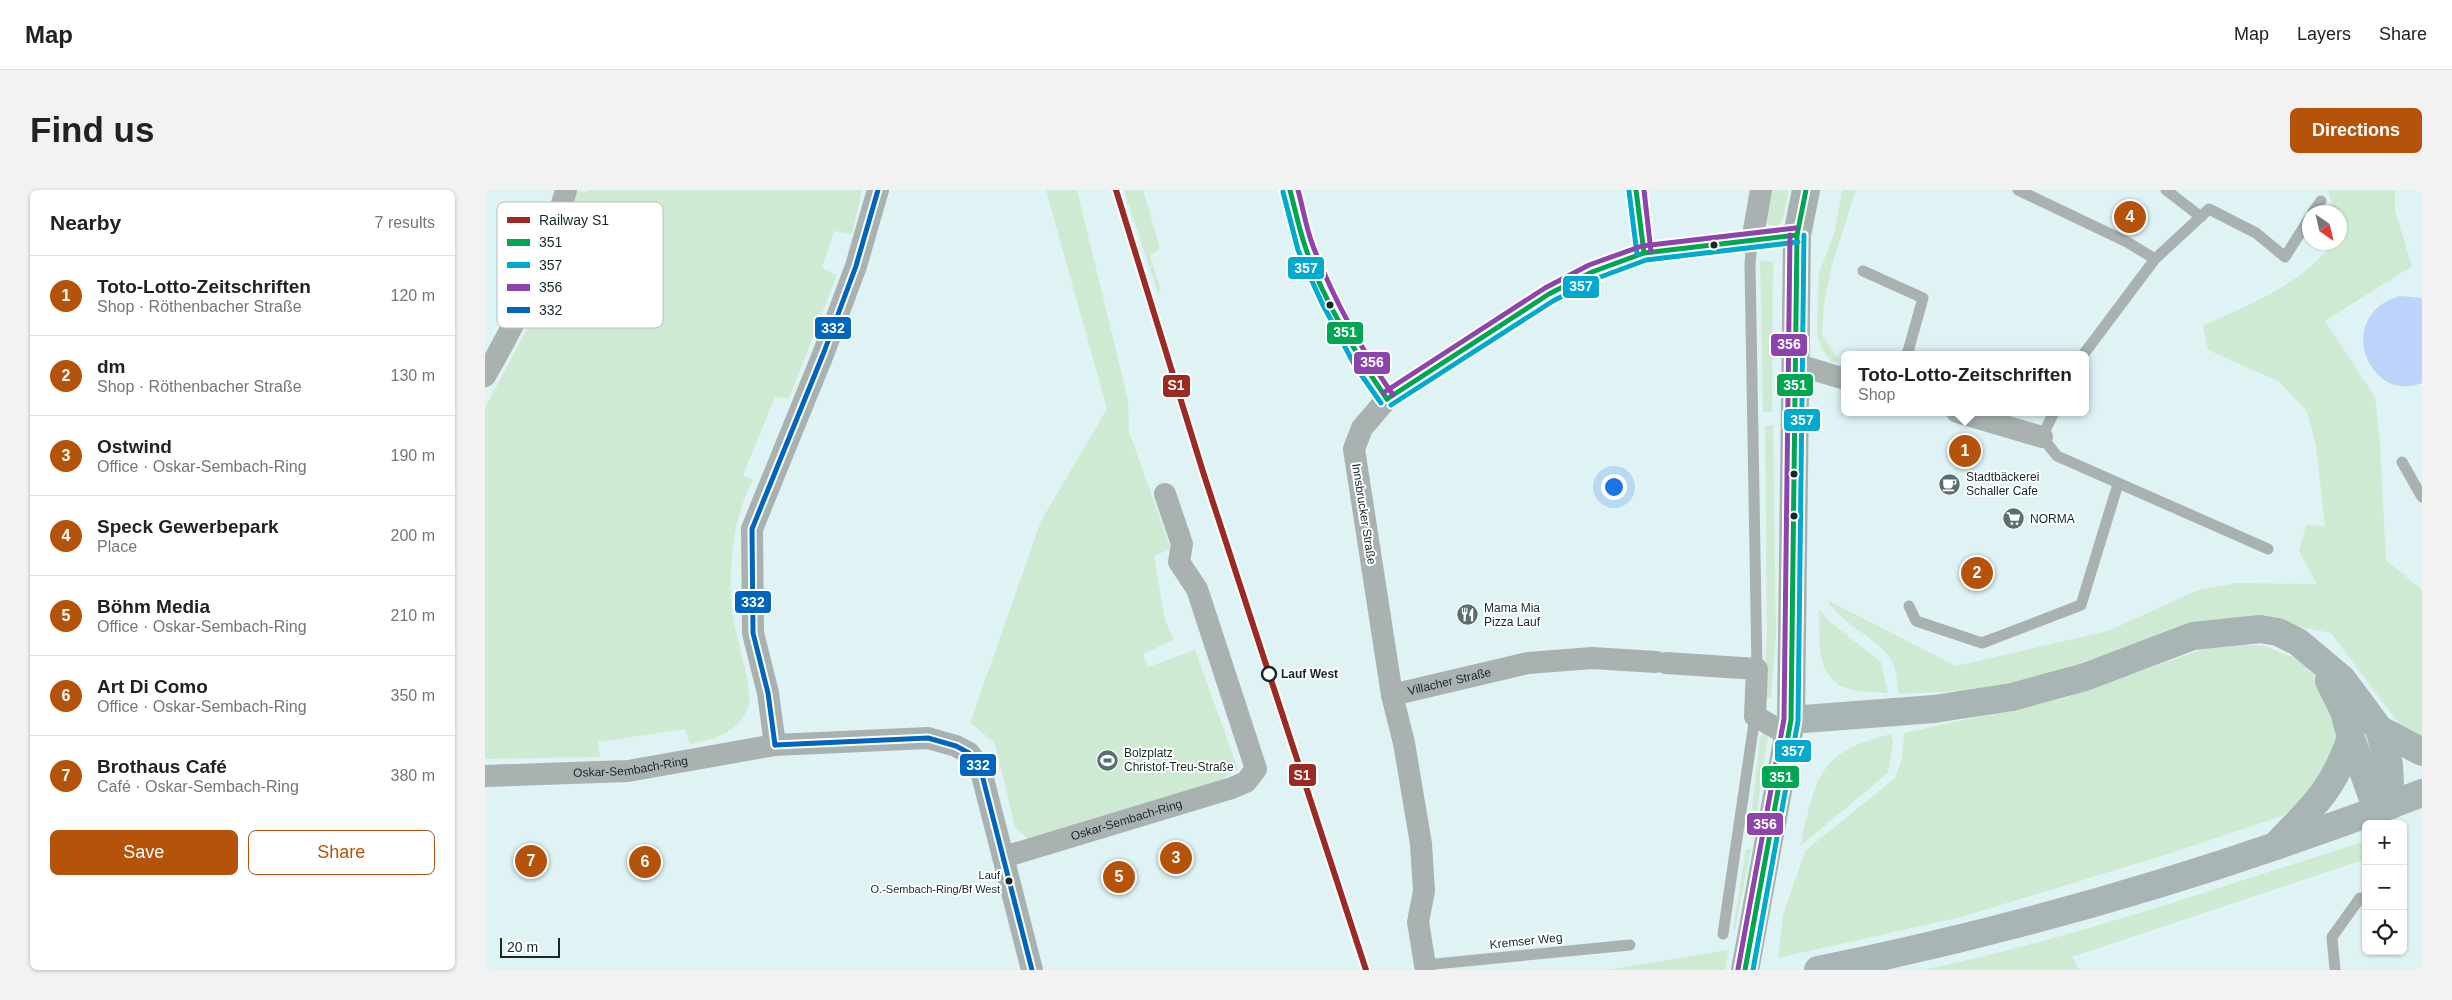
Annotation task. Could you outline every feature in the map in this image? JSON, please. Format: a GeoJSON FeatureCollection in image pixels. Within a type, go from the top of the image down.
{"type":"FeatureCollection","features":[{"type":"Feature","properties":{"kind":"main road"},"geometry":{"type":"LineString","coordinates":[[1746,961],[1790,727],[1797,235],[1806,190]]}},
{"type":"Feature","properties":{"kind":"main road"},"geometry":{"type":"LineString","coordinates":[[1790,727],[2012,697],[2085,677],[2193,636],[2260,629],[2278,632],[2298,642],[2315,656],[2342,679],[2379,729],[2389,765],[2384,808]]}},
{"type":"Feature","properties":{"kind":"main road"},"geometry":{"type":"LineString","coordinates":[[2315,656],[2344,711],[2351,738],[2384,808]]}},
{"type":"Feature","properties":{"kind":"main road"},"geometry":{"type":"LineString","coordinates":[[2379,729],[2422,752]]}},
{"type":"Feature","properties":{"kind":"main road"},"geometry":{"type":"LineString","coordinates":[[2275,846],[2317,803],[2332,782],[2351,738]]}},
{"type":"Feature","properties":{"kind":"main road"},"geometry":{"type":"LineString","coordinates":[[1818,970],[2039,917],[2158,884],[2275,846],[2422,793]]}},
{"type":"Feature","properties":{"kind":"street"},"geometry":{"type":"LineString","coordinates":[[562,202],[566,190]]}},
{"type":"Feature","properties":{"kind":"street"},"geometry":{"type":"LineString","coordinates":[[775,746],[768,693],[753,633],[752,529],[824,352],[856,266],[878,190]]}},
{"type":"Feature","properties":{"kind":"street"},"geometry":{"type":"LineString","coordinates":[[1290,190],[1305,247],[1328,298],[1362,363],[1387,399]]}},
{"type":"Feature","properties":{"kind":"street"},"geometry":{"type":"LineString","coordinates":[[1636,190],[1644,253]]}},
{"type":"Feature","properties":{"kind":"street"},"geometry":{"type":"LineString","coordinates":[[1752,241],[1761,190]]}},
{"type":"Feature","properties":{"kind":"street","name":"Innsbrucker Straße"},"geometry":{"type":"LineString","coordinates":[[1425,965],[1417,922],[1424,891],[1421,844],[1404,743],[1392,695],[1353,449],[1362,428],[1387,399],[1549,294],[1592,272],[1644,253],[1797,235]]}},
{"type":"Feature","properties":{"kind":"street"},"geometry":{"type":"LineString","coordinates":[[485,376],[510,328]]}},
{"type":"Feature","properties":{"kind":"street"},"geometry":{"type":"LineString","coordinates":[[1795,364],[1841,377]]}},
{"type":"Feature","properties":{"kind":"street"},"geometry":{"type":"LineString","coordinates":[[1971,416],[2042,437]]}},
{"type":"Feature","properties":{"kind":"street","name":"Oskar-Sembach-Ring"},"geometry":{"type":"LineString","coordinates":[[485,776],[628,771],[775,746],[928,738],[957,746],[969,753],[980,767],[1004,857],[1232,788],[1246,782],[1256,768],[1197,589],[1179,562],[1182,544],[1165,494]]}},
{"type":"Feature","properties":{"kind":"street","name":"Villacher Straße"},"geometry":{"type":"LineString","coordinates":[[1392,695],[1528,664],[1592,658],[1757,669]]}},
{"type":"Feature","properties":{"kind":"street"},"geometry":{"type":"LineString","coordinates":[[1757,669],[1755,716],[1790,727]]}},
{"type":"Feature","properties":{"kind":"street"},"geometry":{"type":"LineString","coordinates":[[1004,857],[1032,970]]}},
{"type":"Feature","properties":{"kind":"lane"},"geometry":{"type":"LineString","coordinates":[[2018,190],[2127,242],[2155,260]]}},
{"type":"Feature","properties":{"kind":"lane"},"geometry":{"type":"LineString","coordinates":[[2167,190],[2201,217]]}},
{"type":"Feature","properties":{"kind":"lane"},"geometry":{"type":"LineString","coordinates":[[2318,205],[2321,201]]}},
{"type":"Feature","properties":{"kind":"lane"},"geometry":{"type":"LineString","coordinates":[[2086,351],[2155,260],[2209,209],[2256,233],[2285,257],[2302,230]]}},
{"type":"Feature","properties":{"kind":"lane"},"geometry":{"type":"LineString","coordinates":[[1752,241],[1750,264],[1757,669]]}},
{"type":"Feature","properties":{"kind":"lane"},"geometry":{"type":"LineString","coordinates":[[1863,272],[1923,298],[1908,351]]}},
{"type":"Feature","properties":{"kind":"lane"},"geometry":{"type":"LineString","coordinates":[[2052,416],[2042,437],[2057,456],[2268,549]]}},
{"type":"Feature","properties":{"kind":"lane"},"geometry":{"type":"LineString","coordinates":[[2402,462],[2422,497]]}},
{"type":"Feature","properties":{"kind":"lane"},"geometry":{"type":"LineString","coordinates":[[1909,606],[1916,620],[1982,643],[2081,605],[2118,484]]}},
{"type":"Feature","properties":{"kind":"lane"},"geometry":{"type":"LineString","coordinates":[[1723,934],[1755,716]]}},
{"type":"Feature","properties":{"kind":"lane"},"geometry":{"type":"LineString","coordinates":[[2335,970],[2331,937],[2361,898]]}},
{"type":"Feature","properties":{"kind":"lane","name":"Kremser Weg"},"geometry":{"type":"LineString","coordinates":[[1425,965],[1630,945]]}},
{"type":"Feature","properties":{"kind":"green space"},"geometry":{"type":"Polygon","coordinates":[[[574,190],[587,192],[588,190],[862,190],[852,234],[834,231],[822,268],[837,275],[789,398],[775,397],[743,475],[753,480],[741,510],[733,544],[731,595],[732,611],[749,689],[748,708],[743,717],[724,734],[690,744],[685,729],[598,742],[600,757],[485,759],[485,408],[528,328],[663,328],[663,202],[571,202],[574,190]]]}},
{"type":"Feature","properties":{"kind":"green space"},"geometry":{"type":"Polygon","coordinates":[[[1046,190],[1077,190],[1128,400],[1129,432],[1171,549],[1154,556],[1165,620],[1174,640],[1143,654],[1148,667],[1195,650],[1238,769],[1221,780],[1028,839],[1015,827],[993,741],[970,723],[1041,521],[1107,409],[1046,190]]]}},
{"type":"Feature","properties":{"kind":"green space"},"geometry":{"type":"Polygon","coordinates":[[[1124,190],[1143,190],[1160,248],[1150,256],[1161,291],[1158,294],[1124,190]]]}},
{"type":"Feature","properties":{"kind":"green space"},"geometry":{"type":"Polygon","coordinates":[[[1769,190],[1789,190],[1782,221],[1777,227],[1768,225],[1766,218],[1769,190]]]}},
{"type":"Feature","properties":{"kind":"green space"},"geometry":{"type":"Polygon","coordinates":[[[1842,190],[1856,190],[1832,265],[1824,304],[1822,335],[1840,361],[1831,362],[1821,347],[1817,335],[1819,273],[1835,231],[1842,190]]]}},
{"type":"Feature","properties":{"kind":"green space"},"geometry":{"type":"Polygon","coordinates":[[[2328,190],[2395,190],[2395,211],[2412,266],[2325,321],[2375,397],[2380,444],[2386,560],[2422,590],[2422,736],[2400,725],[2331,633],[2254,618],[2118,651],[2012,685],[1962,691],[1899,694],[1893,663],[1887,654],[1842,617],[1827,600],[1956,666],[2108,631],[2198,590],[2237,583],[2317,584],[2299,551],[2306,525],[2325,526],[2316,446],[2307,411],[2278,381],[2208,350],[2203,326],[2256,301],[2290,282],[2306,271],[2327,250],[2347,250],[2347,205],[2332,205],[2328,190]]]}},
{"type":"Feature","properties":{"kind":"green space"},"geometry":{"type":"Polygon","coordinates":[[[1760,261],[1773,262],[1772,412],[1763,412],[1760,261]]]}},
{"type":"Feature","properties":{"kind":"green space"},"geometry":{"type":"Polygon","coordinates":[[[1773,425],[1776,633],[1771,699],[1763,697],[1767,637],[1765,426],[1773,425]]]}},
{"type":"Feature","properties":{"kind":"green space"},"geometry":{"type":"Polygon","coordinates":[[[1819,609],[1829,621],[1881,662],[1888,693],[1850,689],[1838,684],[1830,677],[1821,656],[1819,609]]]}},
{"type":"Feature","properties":{"kind":"green space"},"geometry":{"type":"Polygon","coordinates":[[[2262,645],[2297,659],[2324,685],[2341,742],[2313,797],[2282,816],[2168,854],[1961,917],[1778,958],[1783,915],[1805,851],[1895,778],[1902,759],[1904,733],[2061,699],[2212,646],[2262,645]]]}},
{"type":"Feature","properties":{"kind":"green space"},"geometry":{"type":"Polygon","coordinates":[[[1763,734],[1768,735],[1753,838],[1749,837],[1760,738],[1763,734]]]}},
{"type":"Feature","properties":{"kind":"green space"},"geometry":{"type":"Polygon","coordinates":[[[1891,734],[1893,742],[1888,773],[1800,846],[1810,803],[1823,772],[1833,760],[1847,750],[1866,741],[1891,734]]]}},
{"type":"Feature","properties":{"kind":"green space"},"geometry":{"type":"Polygon","coordinates":[[[2362,842],[2362,860],[2072,957],[2080,970],[1922,970],[2090,928],[2362,842]]]}},
{"type":"Feature","properties":{"kind":"green space"},"geometry":{"type":"Polygon","coordinates":[[[1746,849],[1751,849],[1735,930],[1733,929],[1746,849]]]}},
{"type":"Feature","properties":{"kind":"green space"},"geometry":{"type":"Polygon","coordinates":[[[1729,950],[1725,970],[1607,970],[1729,950]]]}},
{"type":"Feature","properties":{"kind":"water"},"geometry":{"type":"Polygon","coordinates":[[[2401,296],[2422,298],[2422,383],[2402,386],[2386,381],[2373,369],[2365,354],[2363,336],[2368,319],[2380,305],[2401,296]]]}},
{"type":"Feature","properties":{"kind":"rail line","name":"S1"},"geometry":{"type":"LineString","coordinates":[[1116,190],[1204,475],[1366,970]]}},
{"type":"Feature","properties":{"kind":"transit line","name":"332"},"geometry":{"type":"LineString","coordinates":[[775,745],[768,693],[753,633],[752,529],[824,352],[856,266],[878,190]]}},
{"type":"Feature","properties":{"kind":"transit line","name":"351"},"geometry":{"type":"LineString","coordinates":[[1290,190],[1305,246],[1320,285],[1352,345],[1387,399]]}},
{"type":"Feature","properties":{"kind":"transit line","name":"356"},"geometry":{"type":"LineString","coordinates":[[1298,190],[1306,225],[1329,285],[1370,360],[1393,395]]}},
{"type":"Feature","properties":{"kind":"transit line","name":"351"},"geometry":{"type":"LineString","coordinates":[[1636,190],[1644,253]]}},
{"type":"Feature","properties":{"kind":"transit line","name":"356"},"geometry":{"type":"LineString","coordinates":[[1644,190],[1651,252]]}},
{"type":"Feature","properties":{"kind":"transit line","name":"351"},"geometry":{"type":"LineString","coordinates":[[1745,970],[1791,720],[1797,235],[1806,190]]}},
{"type":"Feature","properties":{"kind":"transit line","name":"357"},"geometry":{"type":"LineString","coordinates":[[1629,191],[1637,254]]}},
{"type":"Feature","properties":{"kind":"transit line","name":"357"},"geometry":{"type":"LineString","coordinates":[[1283,192],[1298,250],[1321,301],[1355,366],[1381,403]]}},
{"type":"Feature","properties":{"kind":"transit line","name":"356"},"geometry":{"type":"LineString","coordinates":[[1383,393],[1545,288],[1589,265],[1642,246],[1796,228]]}},
{"type":"Feature","properties":{"kind":"transit line","name":"356"},"geometry":{"type":"LineString","coordinates":[[1738,969],[1784,719],[1790,235]]}},
{"type":"Feature","properties":{"kind":"transit line","name":"351"},"geometry":{"type":"LineString","coordinates":[[1387,399],[1549,294],[1592,272],[1644,253],[1797,235]]}},
{"type":"Feature","properties":{"kind":"transit line","name":"357"},"geometry":{"type":"LineString","coordinates":[[1753,970],[1798,721],[1804,235]]}},
{"type":"Feature","properties":{"kind":"transit line","name":"357"},"geometry":{"type":"LineString","coordinates":[[1391,405],[1553,301],[1595,279],[1646,260],[1798,242]]}},
{"type":"Feature","properties":{"kind":"transit line","name":"332"},"geometry":{"type":"LineString","coordinates":[[775,745],[928,738],[956,746],[969,753],[980,767],[1032,970]]}},
{"type":"Feature","properties":{"kind":"place","name":"Speck Gewerbepark"},"geometry":{"type":"Point","coordinates":[2130,217]}},
{"type":"Feature","properties":{"kind":"place","name":"Toto-Lotto-Zeitschriften"},"geometry":{"type":"Point","coordinates":[1965,451]}},
{"type":"Feature","properties":{"kind":"place","name":"Stadtbäckerei Schaller Cafe"},"geometry":{"type":"Point","coordinates":[1950,484]}},
{"type":"Feature","properties":{"kind":"place","name":"NORMA"},"geometry":{"type":"Point","coordinates":[2014,519]}},
{"type":"Feature","properties":{"kind":"place","name":"dm"},"geometry":{"type":"Point","coordinates":[1977,573]}},
{"type":"Feature","properties":{"kind":"place","name":"Mama Mia Pizza Lauf"},"geometry":{"type":"Point","coordinates":[1468,615]}},
{"type":"Feature","properties":{"kind":"place","name":"Lauf West"},"geometry":{"type":"Point","coordinates":[1269,674]}},
{"type":"Feature","properties":{"kind":"place","name":"Bolzplatz Christof-Treu-Straße"},"geometry":{"type":"Point","coordinates":[1108,760]}},
{"type":"Feature","properties":{"kind":"place","name":"Ostwind"},"geometry":{"type":"Point","coordinates":[1176,858]}},
{"type":"Feature","properties":{"kind":"place","name":"Brothaus Café"},"geometry":{"type":"Point","coordinates":[531,861]}},
{"type":"Feature","properties":{"kind":"place","name":"Art Di Como"},"geometry":{"type":"Point","coordinates":[645,862]}},
{"type":"Feature","properties":{"kind":"place","name":"Böhm Media"},"geometry":{"type":"Point","coordinates":[1119,877]}},
{"type":"Feature","properties":{"kind":"place","name":"Lauf O.-Sembach-Ring/Bf West"},"geometry":{"type":"Point","coordinates":[1009,881]}}]}
